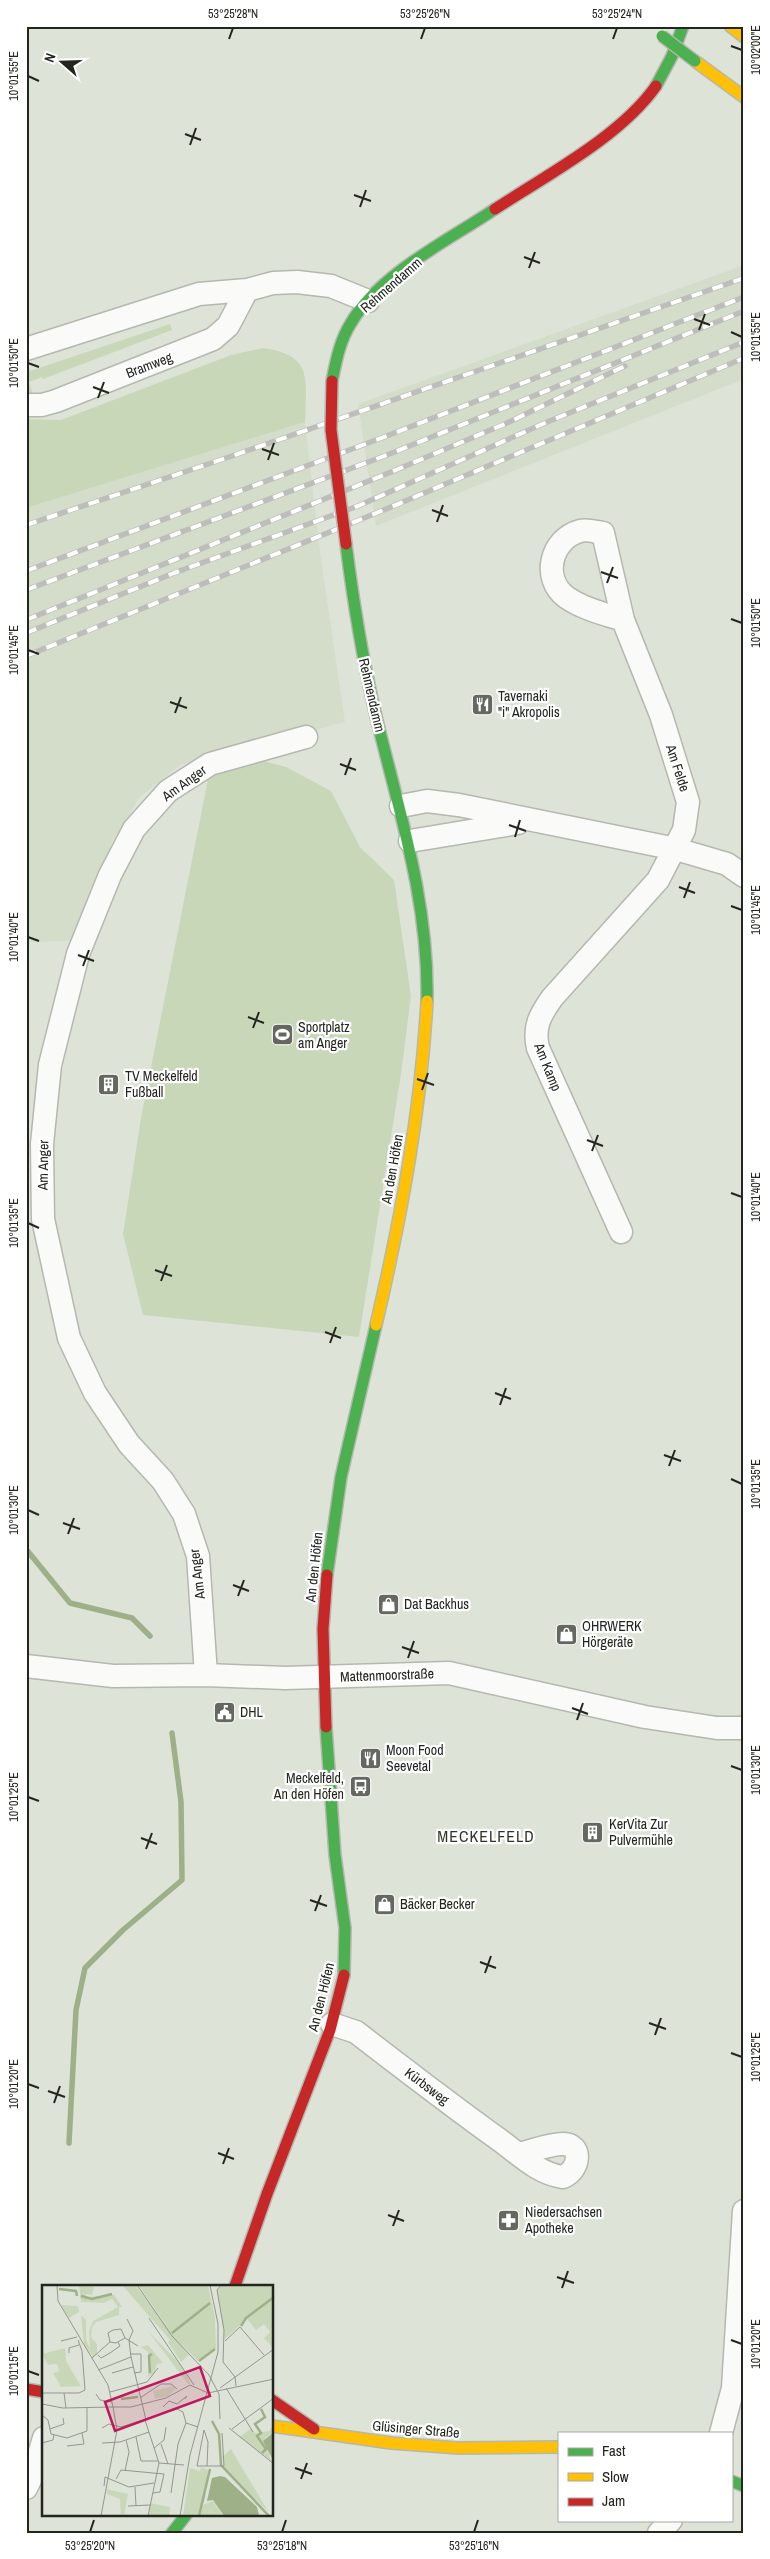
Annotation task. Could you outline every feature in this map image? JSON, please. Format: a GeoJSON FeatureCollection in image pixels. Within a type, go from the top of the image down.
{"type":"FeatureCollection","features":[{"type":"Feature","properties":{"kind":"main road","name":"Rehmendamm"},"geometry":{"type":"LineString","coordinates":[[410,841],[362,653],[331,430],[332,381],[336,359],[345,334],[354,318],[368,301],[407,268],[611,133],[642,107],[657,87],[674,56],[684,26]]}},
{"type":"Feature","properties":{"kind":"main road"},"geometry":{"type":"LineString","coordinates":[[730,26],[744,37]]}},
{"type":"Feature","properties":{"kind":"main road"},"geometry":{"type":"LineString","coordinates":[[658,34],[744,98]]}},
{"type":"Feature","properties":{"kind":"main road","name":"An den Höfen"},"geometry":{"type":"LineString","coordinates":[[235,2285],[270,2183],[332,2024],[342,1987],[346,1953],[334,1842],[322,1640],[327,1577],[339,1488],[406,1181],[423,1066],[427,1006],[426,946],[420,891],[410,841]]}},
{"type":"Feature","properties":{"kind":"main road"},"geometry":{"type":"LineString","coordinates":[[26,2389],[42,2392]]}},
{"type":"Feature","properties":{"kind":"main road"},"geometry":{"type":"LineString","coordinates":[[274,2401],[320,2433]]}},
{"type":"Feature","properties":{"kind":"main road","name":"Glüsinger Straße"},"geometry":{"type":"LineString","coordinates":[[274,2426],[391,2443],[441,2447],[558,2447]]}},
{"type":"Feature","properties":{"kind":"main road"},"geometry":{"type":"LineString","coordinates":[[274,2438],[295,2429]]}},
{"type":"Feature","properties":{"kind":"main road"},"geometry":{"type":"LineString","coordinates":[[732,2481],[744,2486]]}},
{"type":"Feature","properties":{"kind":"main road"},"geometry":{"type":"LineString","coordinates":[[172,2533],[185,2516]]}},
{"type":"Feature","properties":{"kind":"main road"},"geometry":{"type":"LineString","coordinates":[[163,2533],[167,2520]]}},
{"type":"Feature","properties":{"kind":"street"},"geometry":{"type":"LineString","coordinates":[[26,349],[198,294],[246,290],[273,283],[297,282],[331,286],[368,301]]}},
{"type":"Feature","properties":{"kind":"street","name":"Bramweg"},"geometry":{"type":"LineString","coordinates":[[26,405],[42,405],[56,401],[213,340],[228,326],[246,290]]}},
{"type":"Feature","properties":{"kind":"street","name":"Am Felde"},"geometry":{"type":"LineString","coordinates":[[624,620],[661,715],[688,802],[684,830],[676,850]]}},
{"type":"Feature","properties":{"kind":"street","name":"Am Anger"},"geometry":{"type":"LineString","coordinates":[[206,1675],[198,1556],[184,1514],[163,1481],[129,1444],[96,1393],[70,1338],[62,1309],[43,1219],[42,1144],[50,1064],[78,954],[110,875],[134,829],[168,791],[210,764],[306,737]]}},
{"type":"Feature","properties":{"kind":"street"},"geometry":{"type":"LineString","coordinates":[[401,806],[427,801],[460,805],[676,850],[727,864],[744,876]]}},
{"type":"Feature","properties":{"kind":"street"},"geometry":{"type":"LineString","coordinates":[[410,841],[531,821]]}},
{"type":"Feature","properties":{"kind":"street","name":"Am Kamp"},"geometry":{"type":"LineString","coordinates":[[621,1232],[538,1048],[534,1033],[539,1018],[552,998],[658,880],[676,850]]}},
{"type":"Feature","properties":{"kind":"street","name":"Mattenmoorstraße"},"geometry":{"type":"LineString","coordinates":[[26,1666],[112,1676],[206,1675],[324,1678],[449,1673],[646,1717],[717,1728],[744,1728]]}},
{"type":"Feature","properties":{"kind":"street","name":"Kürbsweg"},"geometry":{"type":"LineString","coordinates":[[332,2024],[356,2032],[519,2154]]}},
{"type":"Feature","properties":{"kind":"street"},"geometry":{"type":"LineString","coordinates":[[722,2432],[733,2388],[744,2211]]}},
{"type":"Feature","properties":{"kind":"street"},"geometry":{"type":"LineString","coordinates":[[26,2488],[34,2474],[42,2445]]}},
{"type":"Feature","properties":{"kind":"street"},"geometry":{"type":"LineString","coordinates":[[659,2533],[668,2522]]}},
{"type":"Feature","properties":{"kind":"shaded area"},"geometry":{"type":"Polygon","coordinates":[[[744,265],[744,379],[376,526],[358,404],[744,265]]]}},
{"type":"Feature","properties":{"kind":"shaded area"},"geometry":{"type":"Polygon","coordinates":[[[170,324],[172,330],[43,379],[42,377],[29,382],[33,395],[26,396],[26,361],[30,371],[170,324]]]}},
{"type":"Feature","properties":{"kind":"shaded area"},"geometry":{"type":"Polygon","coordinates":[[[263,348],[279,351],[299,363],[304,372],[306,382],[305,422],[26,508],[26,419],[61,420],[231,355],[263,348]]]}},
{"type":"Feature","properties":{"kind":"shaded area"},"geometry":{"type":"Polygon","coordinates":[[[305,422],[320,552],[345,722],[180,765],[140,797],[112,842],[70,941],[26,942],[26,508],[305,422]]]}},
{"type":"Feature","properties":{"kind":"shaded area","name":"Sportplatz am Anger"},"geometry":{"type":"Polygon","coordinates":[[[255,759],[286,767],[331,791],[360,847],[394,880],[411,996],[401,1074],[359,1337],[143,1315],[123,1234],[141,1118],[209,774],[255,759]]]}},
{"type":"Feature","properties":{"kind":"waterway"},"geometry":{"type":"LineString","coordinates":[[26,1549],[70,1603],[132,1618],[150,1636]]}},
{"type":"Feature","properties":{"kind":"waterway"},"geometry":{"type":"LineString","coordinates":[[69,2143],[76,2010],[85,1968],[123,1930],[182,1880],[181,1802],[172,1733]]}},
{"type":"Feature","properties":{"kind":"railway"},"geometry":{"type":"LineString","coordinates":[[26,525],[232,456],[744,278]]}},
{"type":"Feature","properties":{"kind":"railway"},"geometry":{"type":"LineString","coordinates":[[26,571],[384,437],[744,297]]}},
{"type":"Feature","properties":{"kind":"railway"},"geometry":{"type":"LineString","coordinates":[[26,590],[387,455],[744,311]]}},
{"type":"Feature","properties":{"kind":"railway"},"geometry":{"type":"LineString","coordinates":[[26,633],[174,573],[358,506],[547,422],[744,342]]}},
{"type":"Feature","properties":{"kind":"railway"},"geometry":{"type":"LineString","coordinates":[[26,656],[391,507],[744,358]]}},
{"type":"Feature","properties":{"kind":"railway"},"geometry":{"type":"LineString","coordinates":[[26,620],[507,423],[625,366]]}},
{"type":"Feature","properties":{"kind":"traffic: fast"},"geometry":{"type":"LineString","coordinates":[[656,86],[672,56],[683,26]]}},
{"type":"Feature","properties":{"kind":"traffic: fast"},"geometry":{"type":"LineString","coordinates":[[662,36],[695,61]]}},
{"type":"Feature","properties":{"kind":"traffic: fast"},"geometry":{"type":"LineString","coordinates":[[332,381],[344,336],[363,305],[379,289],[416,259],[495,209]]}},
{"type":"Feature","properties":{"kind":"traffic: fast"},"geometry":{"type":"LineString","coordinates":[[346,544],[366,670],[417,890],[423,927],[427,1001]]}},
{"type":"Feature","properties":{"kind":"traffic: fast"},"geometry":{"type":"LineString","coordinates":[[327,1575],[341,1477],[376,1325]]}},
{"type":"Feature","properties":{"kind":"traffic: fast"},"geometry":{"type":"LineString","coordinates":[[326,1727],[335,1855],[345,1928],[344,1975]]}},
{"type":"Feature","properties":{"kind":"traffic: fast"},"geometry":{"type":"LineString","coordinates":[[732,2481],[744,2486]]}},
{"type":"Feature","properties":{"kind":"traffic: fast"},"geometry":{"type":"LineString","coordinates":[[172,2533],[185,2516]]}},
{"type":"Feature","properties":{"kind":"traffic: slow"},"geometry":{"type":"LineString","coordinates":[[730,26],[744,37]]}},
{"type":"Feature","properties":{"kind":"traffic: slow"},"geometry":{"type":"LineString","coordinates":[[695,61],[744,97]]}},
{"type":"Feature","properties":{"kind":"traffic: slow"},"geometry":{"type":"LineString","coordinates":[[376,1325],[394,1245],[409,1164],[420,1083],[427,1001]]}},
{"type":"Feature","properties":{"kind":"traffic: slow"},"geometry":{"type":"LineString","coordinates":[[274,2426],[391,2443],[458,2448],[558,2447]]}},
{"type":"Feature","properties":{"kind":"traffic: jam"},"geometry":{"type":"LineString","coordinates":[[495,209],[582,154],[603,138],[623,122],[656,86]]}},
{"type":"Feature","properties":{"kind":"traffic: jam"},"geometry":{"type":"LineString","coordinates":[[332,381],[331,430],[346,544]]}},
{"type":"Feature","properties":{"kind":"traffic: jam"},"geometry":{"type":"LineString","coordinates":[[326,1727],[323,1629],[327,1575]]}},
{"type":"Feature","properties":{"kind":"traffic: jam"},"geometry":{"type":"LineString","coordinates":[[235,2285],[267,2194],[330,2030],[344,1975]]}},
{"type":"Feature","properties":{"kind":"traffic: jam"},"geometry":{"type":"LineString","coordinates":[[26,2389],[42,2392]]}},
{"type":"Feature","properties":{"kind":"traffic: jam"},"geometry":{"type":"LineString","coordinates":[[274,2401],[314,2429]]}},
{"type":"Feature","properties":{"kind":"place","name":"Tavernaki \"i\" Akropolis"},"geometry":{"type":"Point","coordinates":[482,704]}},
{"type":"Feature","properties":{"kind":"place","name":"Sportplatz am Anger"},"geometry":{"type":"Point","coordinates":[282,1035]}},
{"type":"Feature","properties":{"kind":"place","name":"TV Meckelfeld Fußball"},"geometry":{"type":"Point","coordinates":[109,1084]}},
{"type":"Feature","properties":{"kind":"place","name":"Dat Backhus"},"geometry":{"type":"Point","coordinates":[388,1604]}},
{"type":"Feature","properties":{"kind":"place","name":"OHRWERK Hörgeräte"},"geometry":{"type":"Point","coordinates":[566,1634]}},
{"type":"Feature","properties":{"kind":"place","name":"DHL"},"geometry":{"type":"Point","coordinates":[224,1712]}},
{"type":"Feature","properties":{"kind":"place","name":"Moon Food Seevetal"},"geometry":{"type":"Point","coordinates":[370,1758]}},
{"type":"Feature","properties":{"kind":"place","name":"Meckelfeld, An den Höfen"},"geometry":{"type":"Point","coordinates":[360,1786]}},
{"type":"Feature","properties":{"kind":"place","name":"KerVita Zur Pulvermühle"},"geometry":{"type":"Point","coordinates":[593,1832]}},
{"type":"Feature","properties":{"kind":"place","name":"Bäcker Becker"},"geometry":{"type":"Point","coordinates":[384,1904]}},
{"type":"Feature","properties":{"kind":"place","name":"Niedersachsen Apotheke"},"geometry":{"type":"Point","coordinates":[509,2220]}},
{"type":"Feature","properties":{"kind":"district","name":"MECKELFELD"},"geometry":{"type":"Point","coordinates":[486,1836]}}]}
